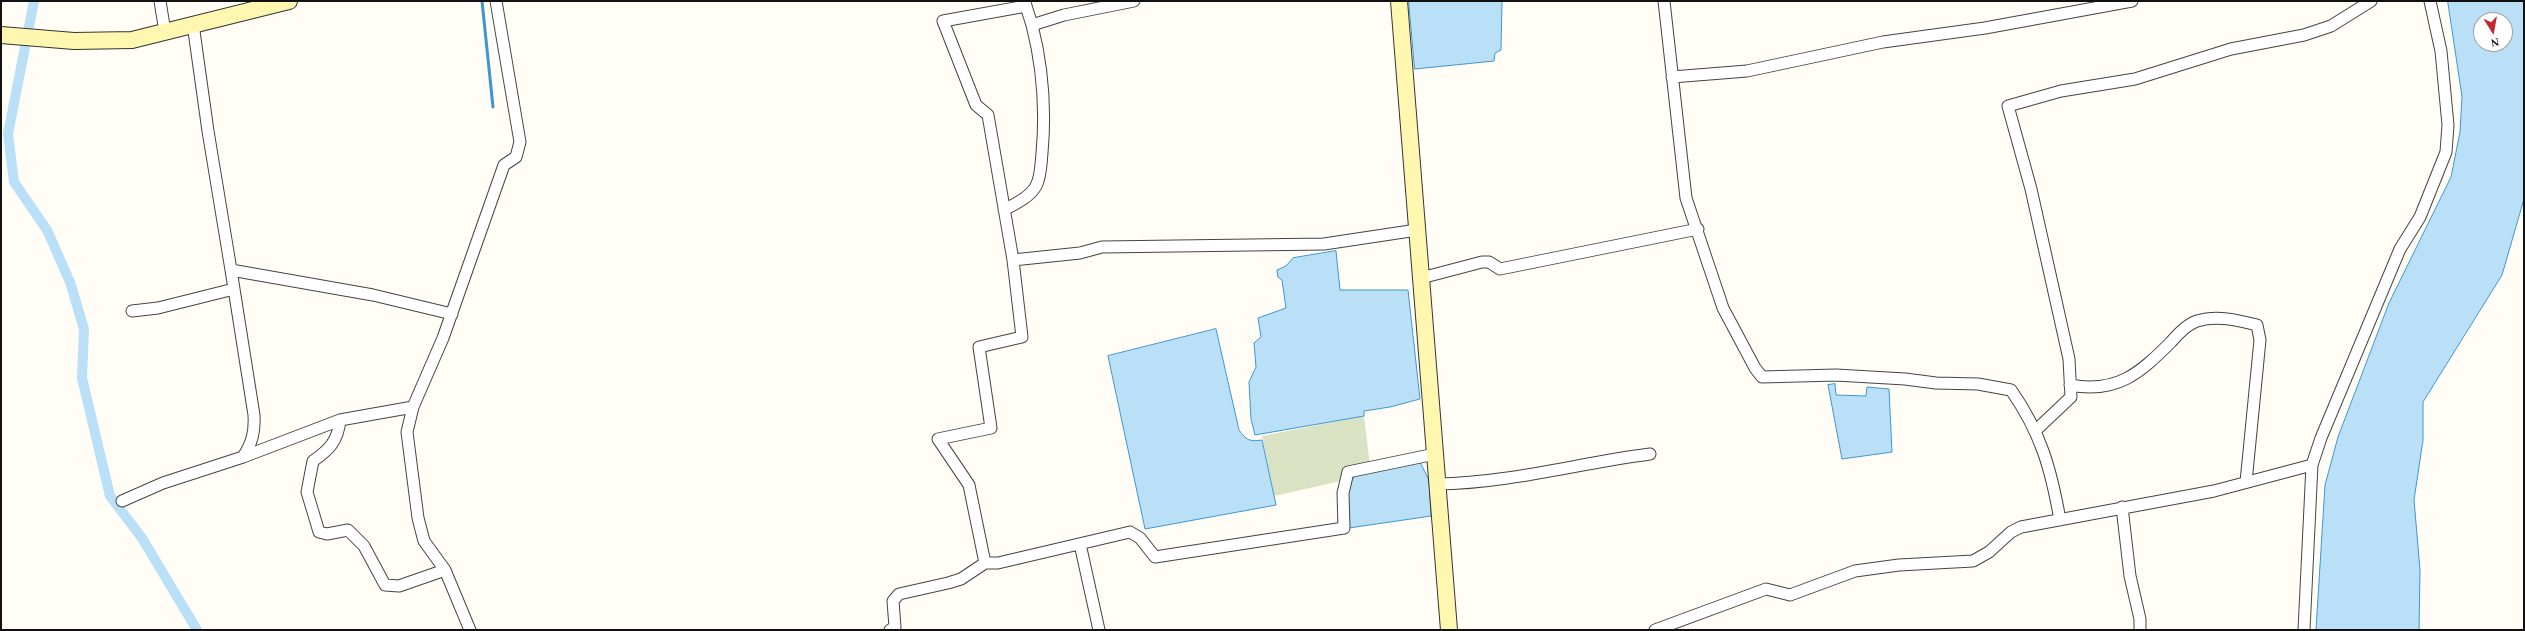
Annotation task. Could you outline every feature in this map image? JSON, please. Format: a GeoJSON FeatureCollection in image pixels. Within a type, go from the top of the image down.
{"type":"FeatureCollection","features":[{"type":"Feature","properties":{"kind":"main road"},"geometry":{"type":"LineString","coordinates":[[2,35],[74,41],[132,40],[289,1]]}},
{"type":"Feature","properties":{"kind":"main road"},"geometry":{"type":"LineString","coordinates":[[1399,1],[1449,630]]}},
{"type":"Feature","properties":{"kind":"street"},"geometry":{"type":"LineString","coordinates":[[160,1],[165,32]]}},
{"type":"Feature","properties":{"kind":"street"},"geometry":{"type":"LineString","coordinates":[[470,630],[445,570],[424,541],[418,518],[407,432],[413,407],[452,314],[504,165],[516,157],[520,142],[496,1]]}},
{"type":"Feature","properties":{"kind":"street"},"geometry":{"type":"LineString","coordinates":[[1032,25],[1064,15],[1134,1]]}},
{"type":"Feature","properties":{"kind":"street"},"geometry":{"type":"LineString","coordinates":[[1664,1],[1686,198],[1698,229],[1723,308],[1755,368],[1762,377],[1836,375],[1936,383],[1978,384],[2011,390],[2029,416],[2052,472],[2060,520]]}},
{"type":"Feature","properties":{"kind":"street"},"geometry":{"type":"LineString","coordinates":[[1672,77],[1747,71],[1883,42],[1985,28],[2132,1]]}},
{"type":"Feature","properties":{"kind":"street"},"geometry":{"type":"LineString","coordinates":[[2035,431],[2071,397],[2069,359],[2031,189],[2008,106],[2061,91],[2135,79],[2231,49],[2304,35],[2331,26],[2370,1]]}},
{"type":"Feature","properties":{"kind":"street"},"geometry":{"type":"LineString","coordinates":[[2304,630],[2312,465],[2321,438],[2400,249],[2420,217],[2446,152],[2448,125],[2441,51],[2430,1]]}},
{"type":"Feature","properties":{"kind":"street"},"geometry":{"type":"LineString","coordinates":[[985,563],[969,485],[938,439],[991,428],[979,347],[1022,337],[1013,260],[1004,210],[994,136],[988,115],[976,105],[943,21],[1025,4],[1040,58],[1044,90],[1041,165],[1036,186],[1021,201],[1004,210]]}},
{"type":"Feature","properties":{"kind":"street"},"geometry":{"type":"LineString","coordinates":[[194,24],[208,131],[234,289],[255,431],[250,446],[243,457]]}},
{"type":"Feature","properties":{"kind":"street"},"geometry":{"type":"LineString","coordinates":[[1421,278],[1482,262],[1489,262],[1500,269],[1698,229]]}},
{"type":"Feature","properties":{"kind":"street"},"geometry":{"type":"LineString","coordinates":[[1013,260],[1080,253],[1102,247],[1324,244],[1417,230]]}},
{"type":"Feature","properties":{"kind":"street"},"geometry":{"type":"LineString","coordinates":[[231,270],[373,296],[452,314]]}},
{"type":"Feature","properties":{"kind":"street"},"geometry":{"type":"LineString","coordinates":[[132,311],[158,308],[234,289]]}},
{"type":"Feature","properties":{"kind":"street"},"geometry":{"type":"LineString","coordinates":[[2070,385],[2105,386],[2125,381],[2143,370],[2175,337],[2195,321],[2217,318],[2257,325],[2260,340],[2246,482]]}},
{"type":"Feature","properties":{"kind":"street"},"geometry":{"type":"LineString","coordinates":[[122,501],[163,483],[243,457],[340,420],[413,407]]}},
{"type":"Feature","properties":{"kind":"street"},"geometry":{"type":"LineString","coordinates":[[340,420],[339,434],[330,449],[312,462],[307,492],[319,532],[328,534],[348,530],[364,546],[385,585],[399,586],[445,570]]}},
{"type":"Feature","properties":{"kind":"street"},"geometry":{"type":"LineString","coordinates":[[890,630],[895,627],[893,601],[899,594],[961,579],[985,563],[998,563],[1130,532],[1140,538],[1155,557],[1344,528],[1343,493],[1348,472],[1435,454]]}},
{"type":"Feature","properties":{"kind":"street"},"geometry":{"type":"LineString","coordinates":[[1437,484],[1473,483],[1526,476],[1596,461],[1650,454]]}},
{"type":"Feature","properties":{"kind":"street"},"geometry":{"type":"LineString","coordinates":[[1656,630],[1766,589],[1790,596],[1855,572],[1899,565],[1973,560],[1989,552],[2011,532],[2021,527],[2246,482],[2312,465]]}},
{"type":"Feature","properties":{"kind":"street"},"geometry":{"type":"LineString","coordinates":[[2122,507],[2130,576],[2140,619],[2140,630]]}},
{"type":"Feature","properties":{"kind":"street"},"geometry":{"type":"LineString","coordinates":[[1080,544],[1099,630]]}},
{"type":"Feature","properties":{"kind":"green space"},"geometry":{"type":"Polygon","coordinates":[[[1364,416],[1370,466],[1345,480],[1274,496],[1262,436],[1364,416]]]}},
{"type":"Feature","properties":{"kind":"water"},"geometry":{"type":"Polygon","coordinates":[[[1409,1],[1502,1],[1501,50],[1495,53],[1494,61],[1415,69],[1409,1]]]}},
{"type":"Feature","properties":{"kind":"water"},"geometry":{"type":"Polygon","coordinates":[[[2448,1],[2524,1],[2524,199],[2502,275],[2423,402],[2423,440],[2414,500],[2420,570],[2419,630],[2316,630],[2325,485],[2338,437],[2389,303],[2451,177],[2460,132],[2462,97],[2448,1]]]}},
{"type":"Feature","properties":{"kind":"water"},"geometry":{"type":"Polygon","coordinates":[[[1336,251],[1340,290],[1408,290],[1420,399],[1390,407],[1364,411],[1364,416],[1255,435],[1251,419],[1249,382],[1256,367],[1254,343],[1261,337],[1258,318],[1286,308],[1282,280],[1278,277],[1277,270],[1286,266],[1293,258],[1336,251]]]}},
{"type":"Feature","properties":{"kind":"water"},"geometry":{"type":"Polygon","coordinates":[[[1216,329],[1239,430],[1249,440],[1262,440],[1276,505],[1145,529],[1108,356],[1216,329]]]}},
{"type":"Feature","properties":{"kind":"water"},"geometry":{"type":"Polygon","coordinates":[[[1835,384],[1836,395],[1866,396],[1867,387],[1889,389],[1892,452],[1842,459],[1828,385],[1835,384]]]}},
{"type":"Feature","properties":{"kind":"water"},"geometry":{"type":"Polygon","coordinates":[[[1420,462],[1429,480],[1431,516],[1349,528],[1348,492],[1353,479],[1357,474],[1420,462]]]}},
{"type":"Feature","properties":{"kind":"waterway"},"geometry":{"type":"LineString","coordinates":[[34,1],[8,134],[14,182],[47,230],[70,282],[84,329],[82,378],[110,496],[142,538],[197,630]]}},
{"type":"Feature","properties":{"kind":"waterway"},"geometry":{"type":"LineString","coordinates":[[482,1],[493,107]]}}]}
